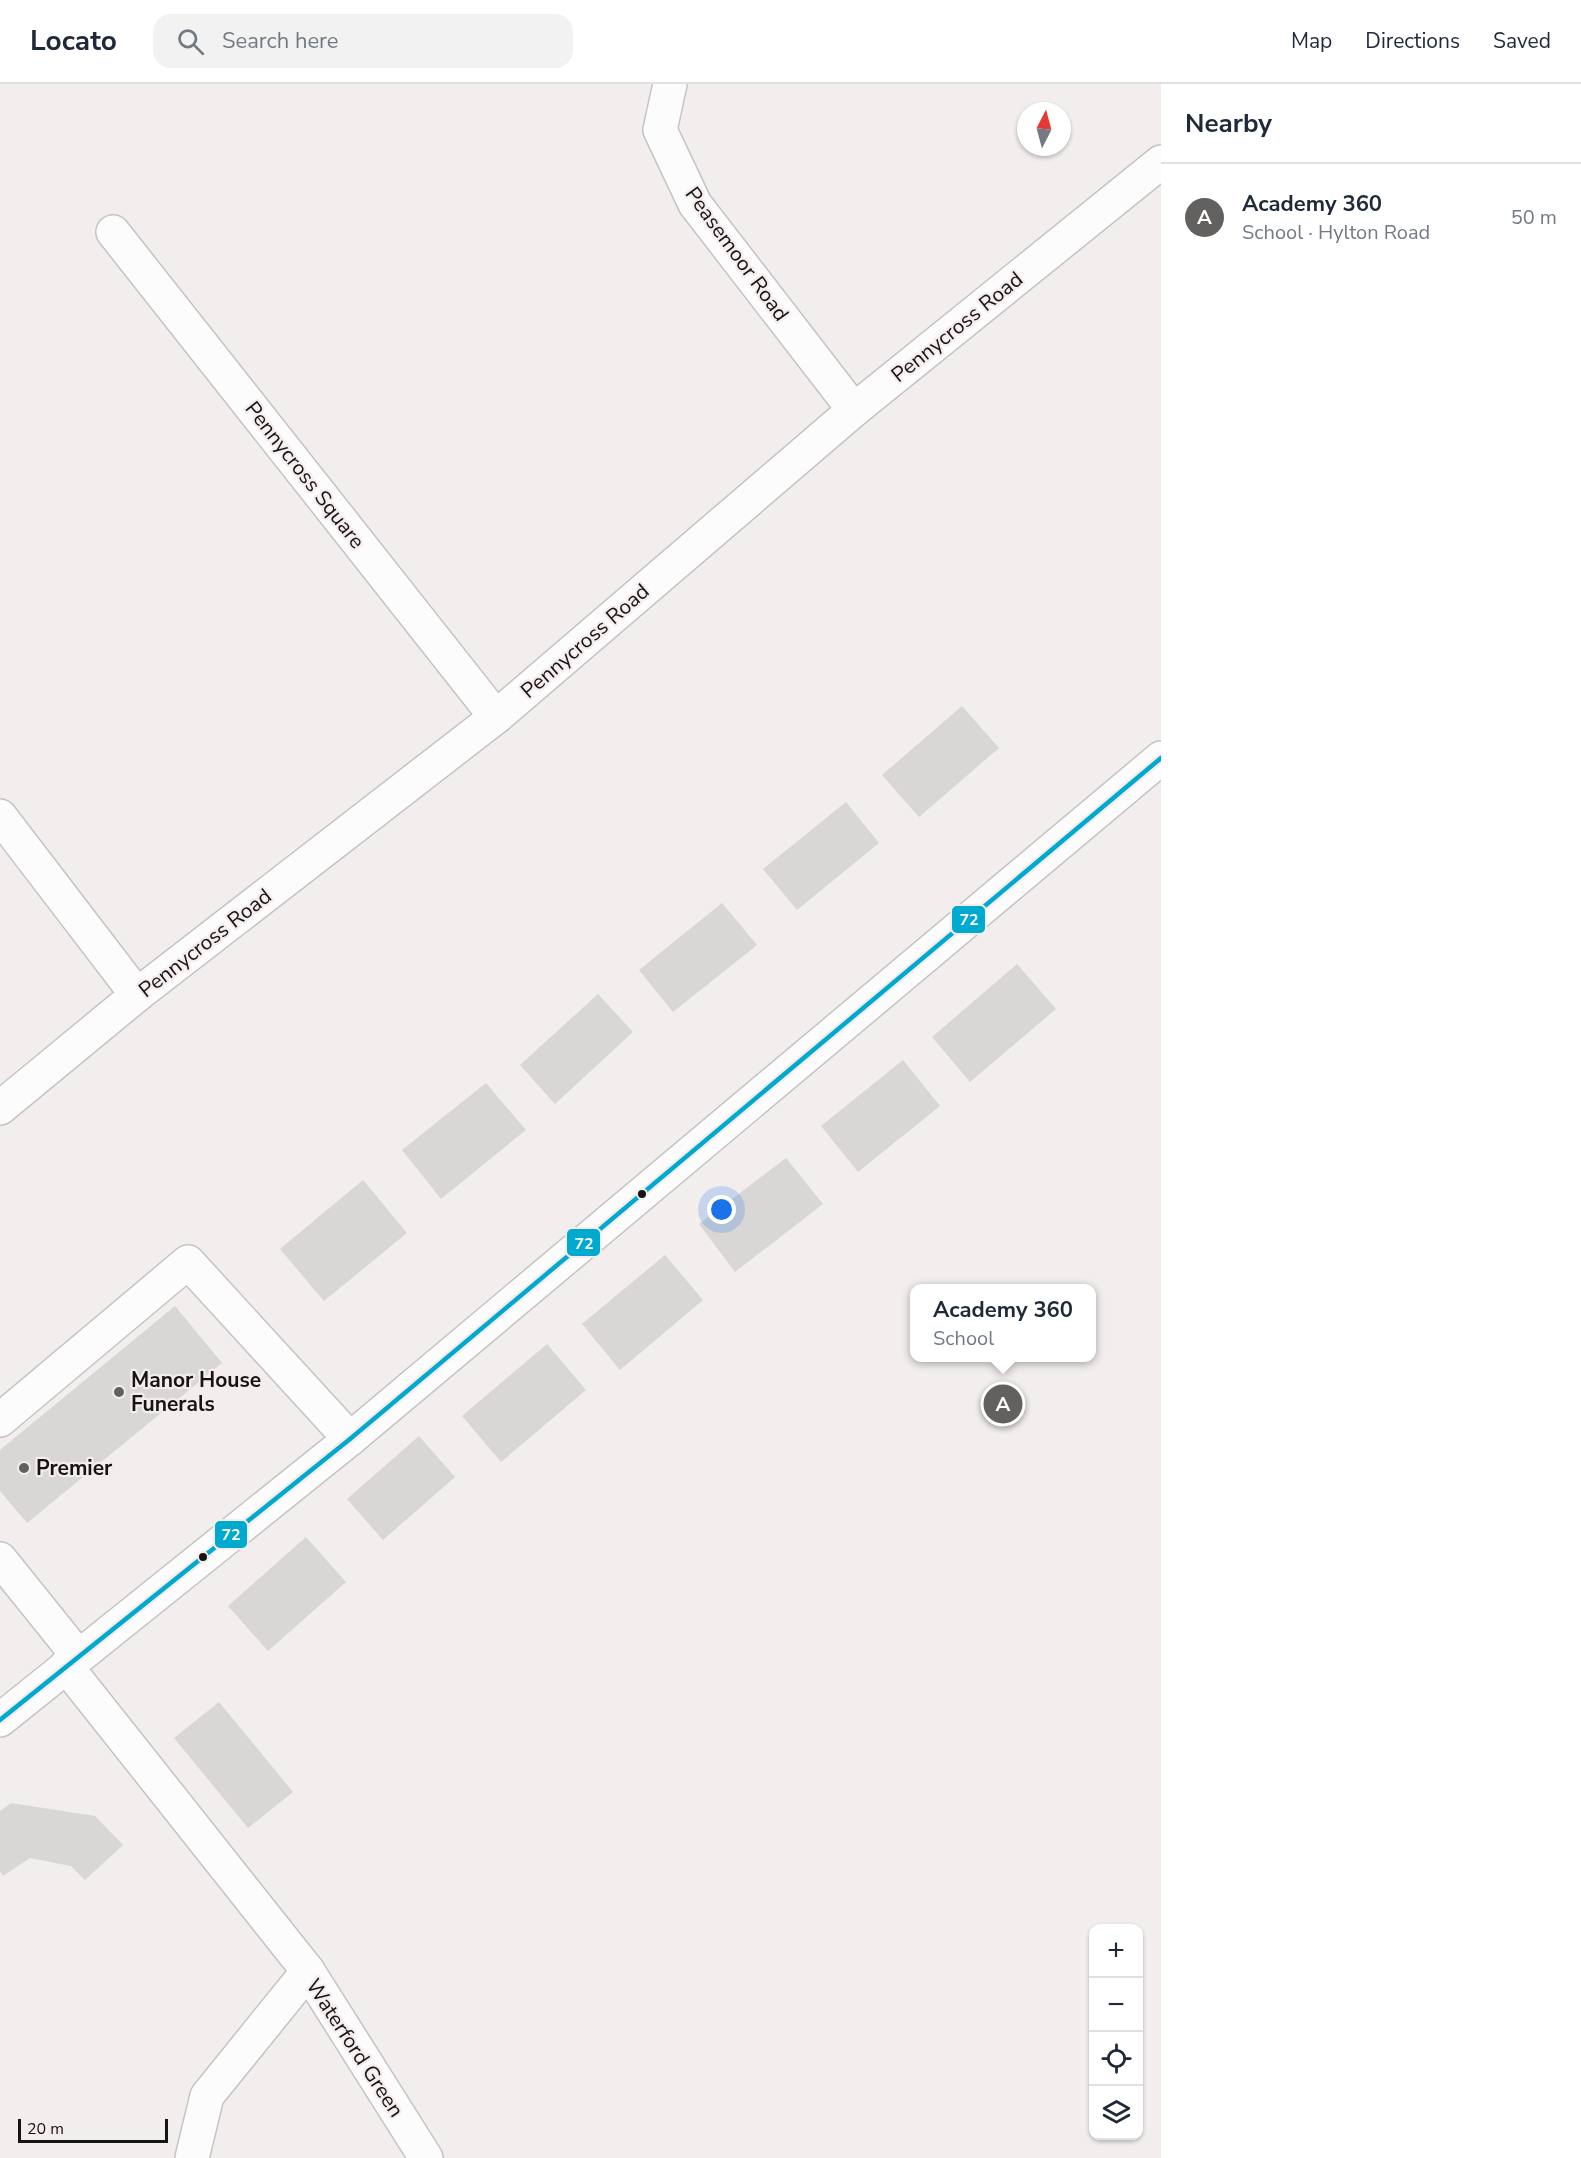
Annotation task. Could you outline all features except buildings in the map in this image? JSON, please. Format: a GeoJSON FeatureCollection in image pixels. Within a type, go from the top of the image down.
{"type":"FeatureCollection","features":[{"type":"Feature","properties":{"kind":"street","name":"Peasemoor Road"},"geometry":{"type":"LineString","coordinates":[[670,84],[660,130],[695,204],[854,410]]}},
{"type":"Feature","properties":{"kind":"street","name":"Pennycross Road"},"geometry":{"type":"LineString","coordinates":[[0,1107],[137,995],[496,717],[854,410],[1161,162]]}},
{"type":"Feature","properties":{"kind":"street","name":"Pennycross Square"},"geometry":{"type":"LineString","coordinates":[[113,232],[496,717]]}},
{"type":"Feature","properties":{"kind":"street"},"geometry":{"type":"LineString","coordinates":[[0,1720],[350,1439],[1161,758]]}},
{"type":"Feature","properties":{"kind":"street"},"geometry":{"type":"LineString","coordinates":[[0,816],[137,995]]}},
{"type":"Feature","properties":{"kind":"street"},"geometry":{"type":"LineString","coordinates":[[0,1420],[188,1262],[350,1439]]}},
{"type":"Feature","properties":{"kind":"street"},"geometry":{"type":"LineString","coordinates":[[0,1559],[72,1661],[308,1971]]}},
{"type":"Feature","properties":{"kind":"street","name":"Waterford Green"},"geometry":{"type":"LineString","coordinates":[[192,2158],[207,2096],[308,1971],[426,2158]]}},
{"type":"Feature","properties":{"kind":"transit line","name":"72"},"geometry":{"type":"LineString","coordinates":[[0,1720],[350,1439],[1161,758]]}},
{"type":"Feature","properties":{"kind":"place","name":"Manor House Funerals"},"geometry":{"type":"Point","coordinates":[119,1392]}},
{"type":"Feature","properties":{"kind":"place","name":"Academy 360"},"geometry":{"type":"Point","coordinates":[1003,1404]}},
{"type":"Feature","properties":{"kind":"place","name":"Premier"},"geometry":{"type":"Point","coordinates":[24,1468]}}]}
